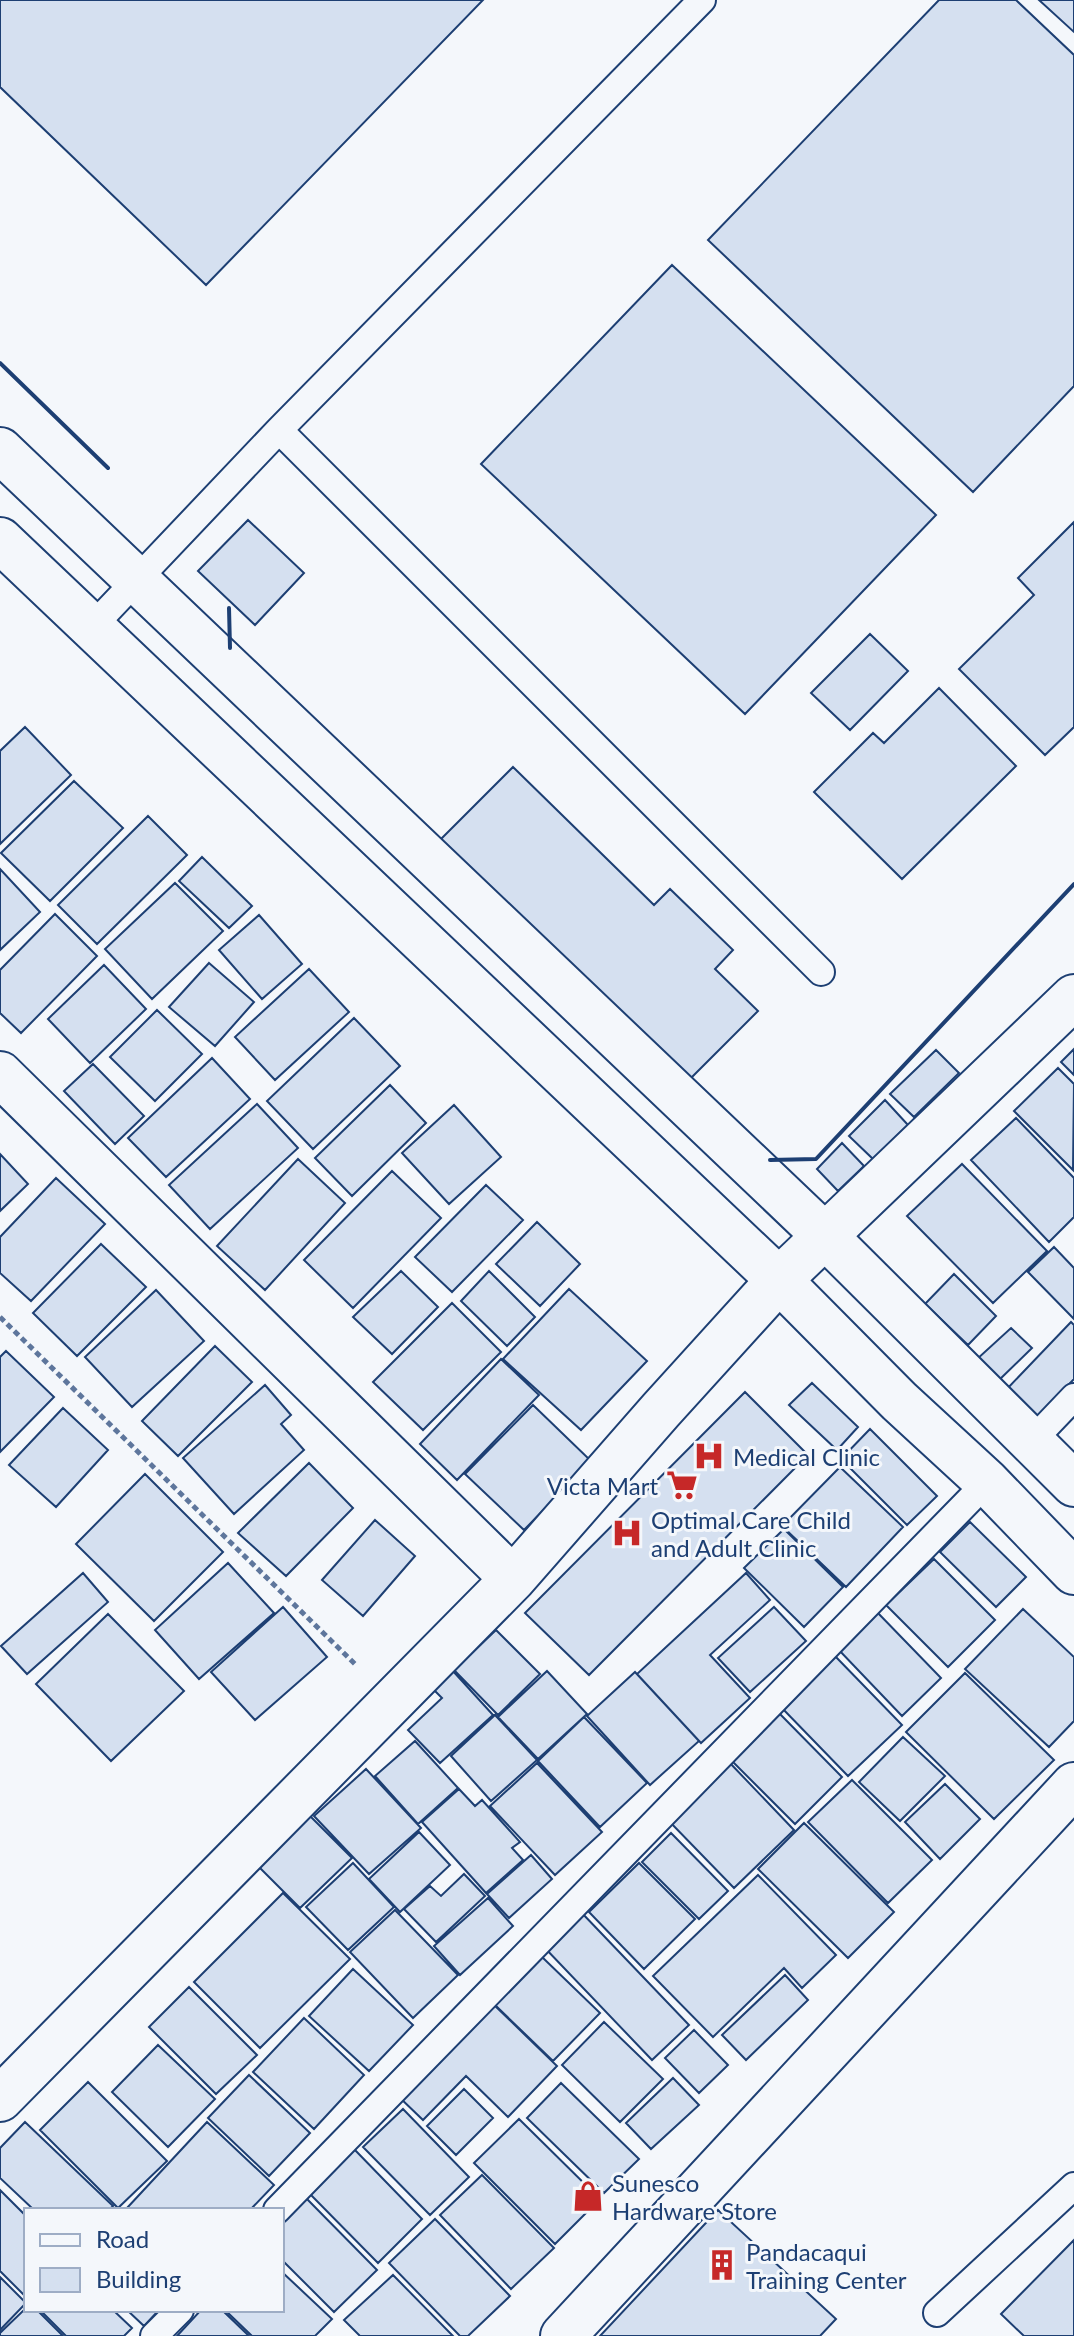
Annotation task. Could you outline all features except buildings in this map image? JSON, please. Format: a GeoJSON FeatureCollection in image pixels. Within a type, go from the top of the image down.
{"type":"FeatureCollection","features":[{"type":"Feature","properties":{"kind":"street"},"geometry":{"type":"LineString","coordinates":[[0,450],[825,1236],[1074,1484]]}},
{"type":"Feature","properties":{"kind":"street"},"geometry":{"type":"LineString","coordinates":[[0,540],[779,1280],[899,1401],[987,1482],[1074,1572]]}},
{"type":"Feature","properties":{"kind":"street"},"geometry":{"type":"LineString","coordinates":[[0,2099],[513,1579],[779,1280],[1074,997]]}},
{"type":"Feature","properties":{"kind":"street"},"geometry":{"type":"LineString","coordinates":[[0,1074],[513,1579]]}},
{"type":"Feature","properties":{"kind":"street"},"geometry":{"type":"LineString","coordinates":[[563,2336],[1074,1785]]}},
{"type":"Feature","properties":{"kind":"lane"},"geometry":{"type":"LineString","coordinates":[[92,627],[279,430],[702,0]]}},
{"type":"Feature","properties":{"kind":"lane"},"geometry":{"type":"LineString","coordinates":[[279,430],[821,972]]}},
{"type":"Feature","properties":{"kind":"lane"},"geometry":{"type":"LineString","coordinates":[[1031,1442],[1074,1397]]}},
{"type":"Feature","properties":{"kind":"lane"},"geometry":{"type":"LineString","coordinates":[[279,2208],[987,1482]]}},
{"type":"Feature","properties":{"kind":"lane"},"geometry":{"type":"LineString","coordinates":[[937,2313],[1074,2186]]}},
{"type":"Feature","properties":{"kind":"lane"},"geometry":{"type":"LineString","coordinates":[[154,2336],[178,2312]]}},
{"type":"Feature","properties":{"kind":"path"},"geometry":{"type":"LineString","coordinates":[[0,1317],[393,1702]]}},
{"type":"Feature","properties":{"kind":"wall"},"geometry":{"type":"LineString","coordinates":[[0,363],[108,468]]}},
{"type":"Feature","properties":{"kind":"wall"},"geometry":{"type":"LineString","coordinates":[[229,608],[230,648]]}},
{"type":"Feature","properties":{"kind":"wall"},"geometry":{"type":"LineString","coordinates":[[770,1160],[816,1159],[1074,884]]}},
{"type":"Feature","properties":{"kind":"place","name":"Medical Clinic"},"geometry":{"type":"Point","coordinates":[709,1456]}},
{"type":"Feature","properties":{"kind":"place","name":"Victa Mart"},"geometry":{"type":"Point","coordinates":[682,1485]}},
{"type":"Feature","properties":{"kind":"place","name":"Optimal Care Child and Adult Clinic"},"geometry":{"type":"Point","coordinates":[627,1533]}},
{"type":"Feature","properties":{"kind":"place","name":"Sunesco Hardware Store"},"geometry":{"type":"Point","coordinates":[588,2196]}},
{"type":"Feature","properties":{"kind":"place","name":"Pandacaqui Training Center"},"geometry":{"type":"Point","coordinates":[722,2265]}}]}
